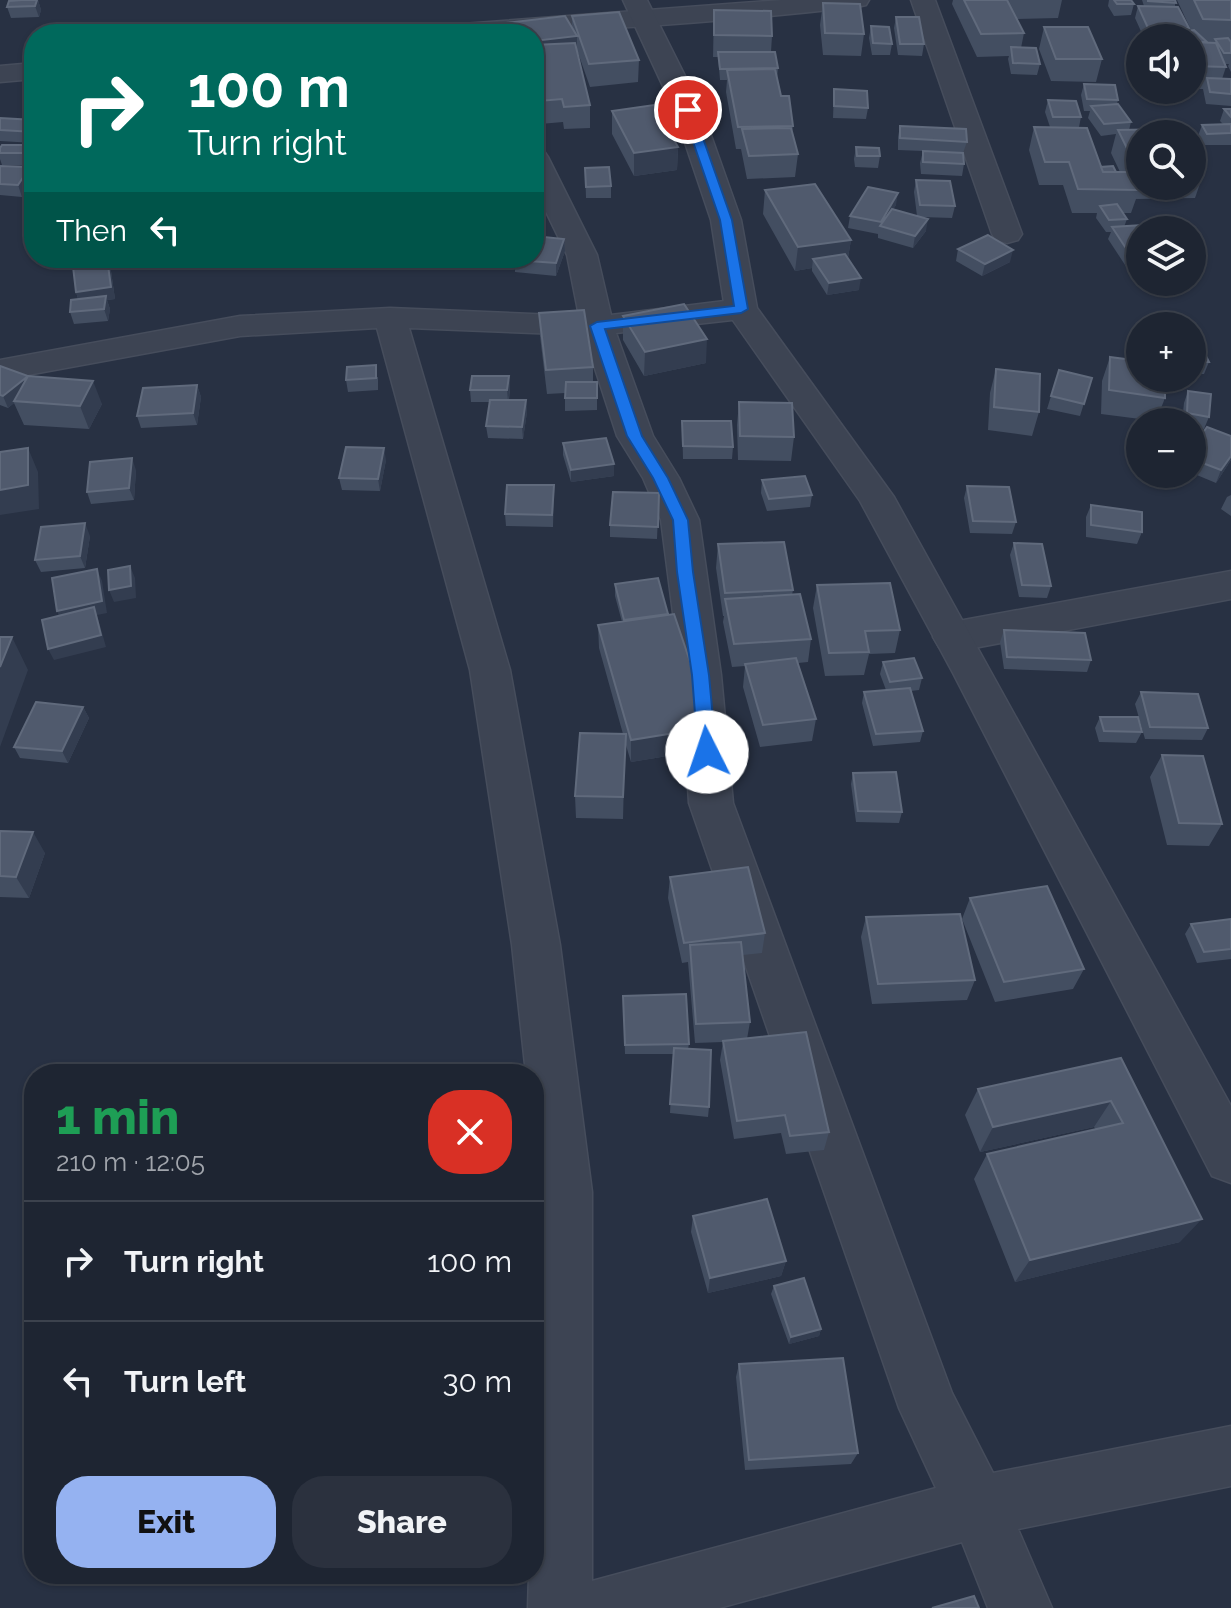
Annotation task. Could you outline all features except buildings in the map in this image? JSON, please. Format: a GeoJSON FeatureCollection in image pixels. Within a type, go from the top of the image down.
{"type":"FeatureCollection","features":[{"type":"Feature","properties":{"kind":"street"},"geometry":{"type":"LineString","coordinates":[[529,24],[639,8],[857,0]]}},
{"type":"Feature","properties":{"kind":"street"},"geometry":{"type":"LineString","coordinates":[[923,0],[1007,234]]}},
{"type":"Feature","properties":{"kind":"street"},"geometry":{"type":"LineString","coordinates":[[639,8],[688,110],[726,220],[741,309],[876,497],[1231,1158]]}},
{"type":"Feature","properties":{"kind":"street"},"geometry":{"type":"LineString","coordinates":[[0,74],[24,72]]}},
{"type":"Feature","properties":{"kind":"street"},"geometry":{"type":"LineString","coordinates":[[544,177],[582,255],[597,326],[635,436],[661,478],[680,520],[701,675],[711,803],[928,1408],[978,1507],[1020,1608]]}},
{"type":"Feature","properties":{"kind":"street"},"geometry":{"type":"LineString","coordinates":[[0,370],[240,326],[390,318],[597,326],[741,309]]}},
{"type":"Feature","properties":{"kind":"street"},"geometry":{"type":"LineString","coordinates":[[390,318],[490,670],[536,945],[565,1192],[560,1608]]}},
{"type":"Feature","properties":{"kind":"street"},"geometry":{"type":"LineString","coordinates":[[953,637],[1231,585]]}},
{"type":"Feature","properties":{"kind":"street"},"geometry":{"type":"LineString","coordinates":[[603,1608],[978,1507],[1231,1456]]}},
{"type":"Feature","properties":{"kind":"route"},"geometry":{"type":"LineString","coordinates":[[688,110],[726,220],[741,309],[597,326],[635,436],[661,478],[680,520],[701,675],[707,752]]}}]}
